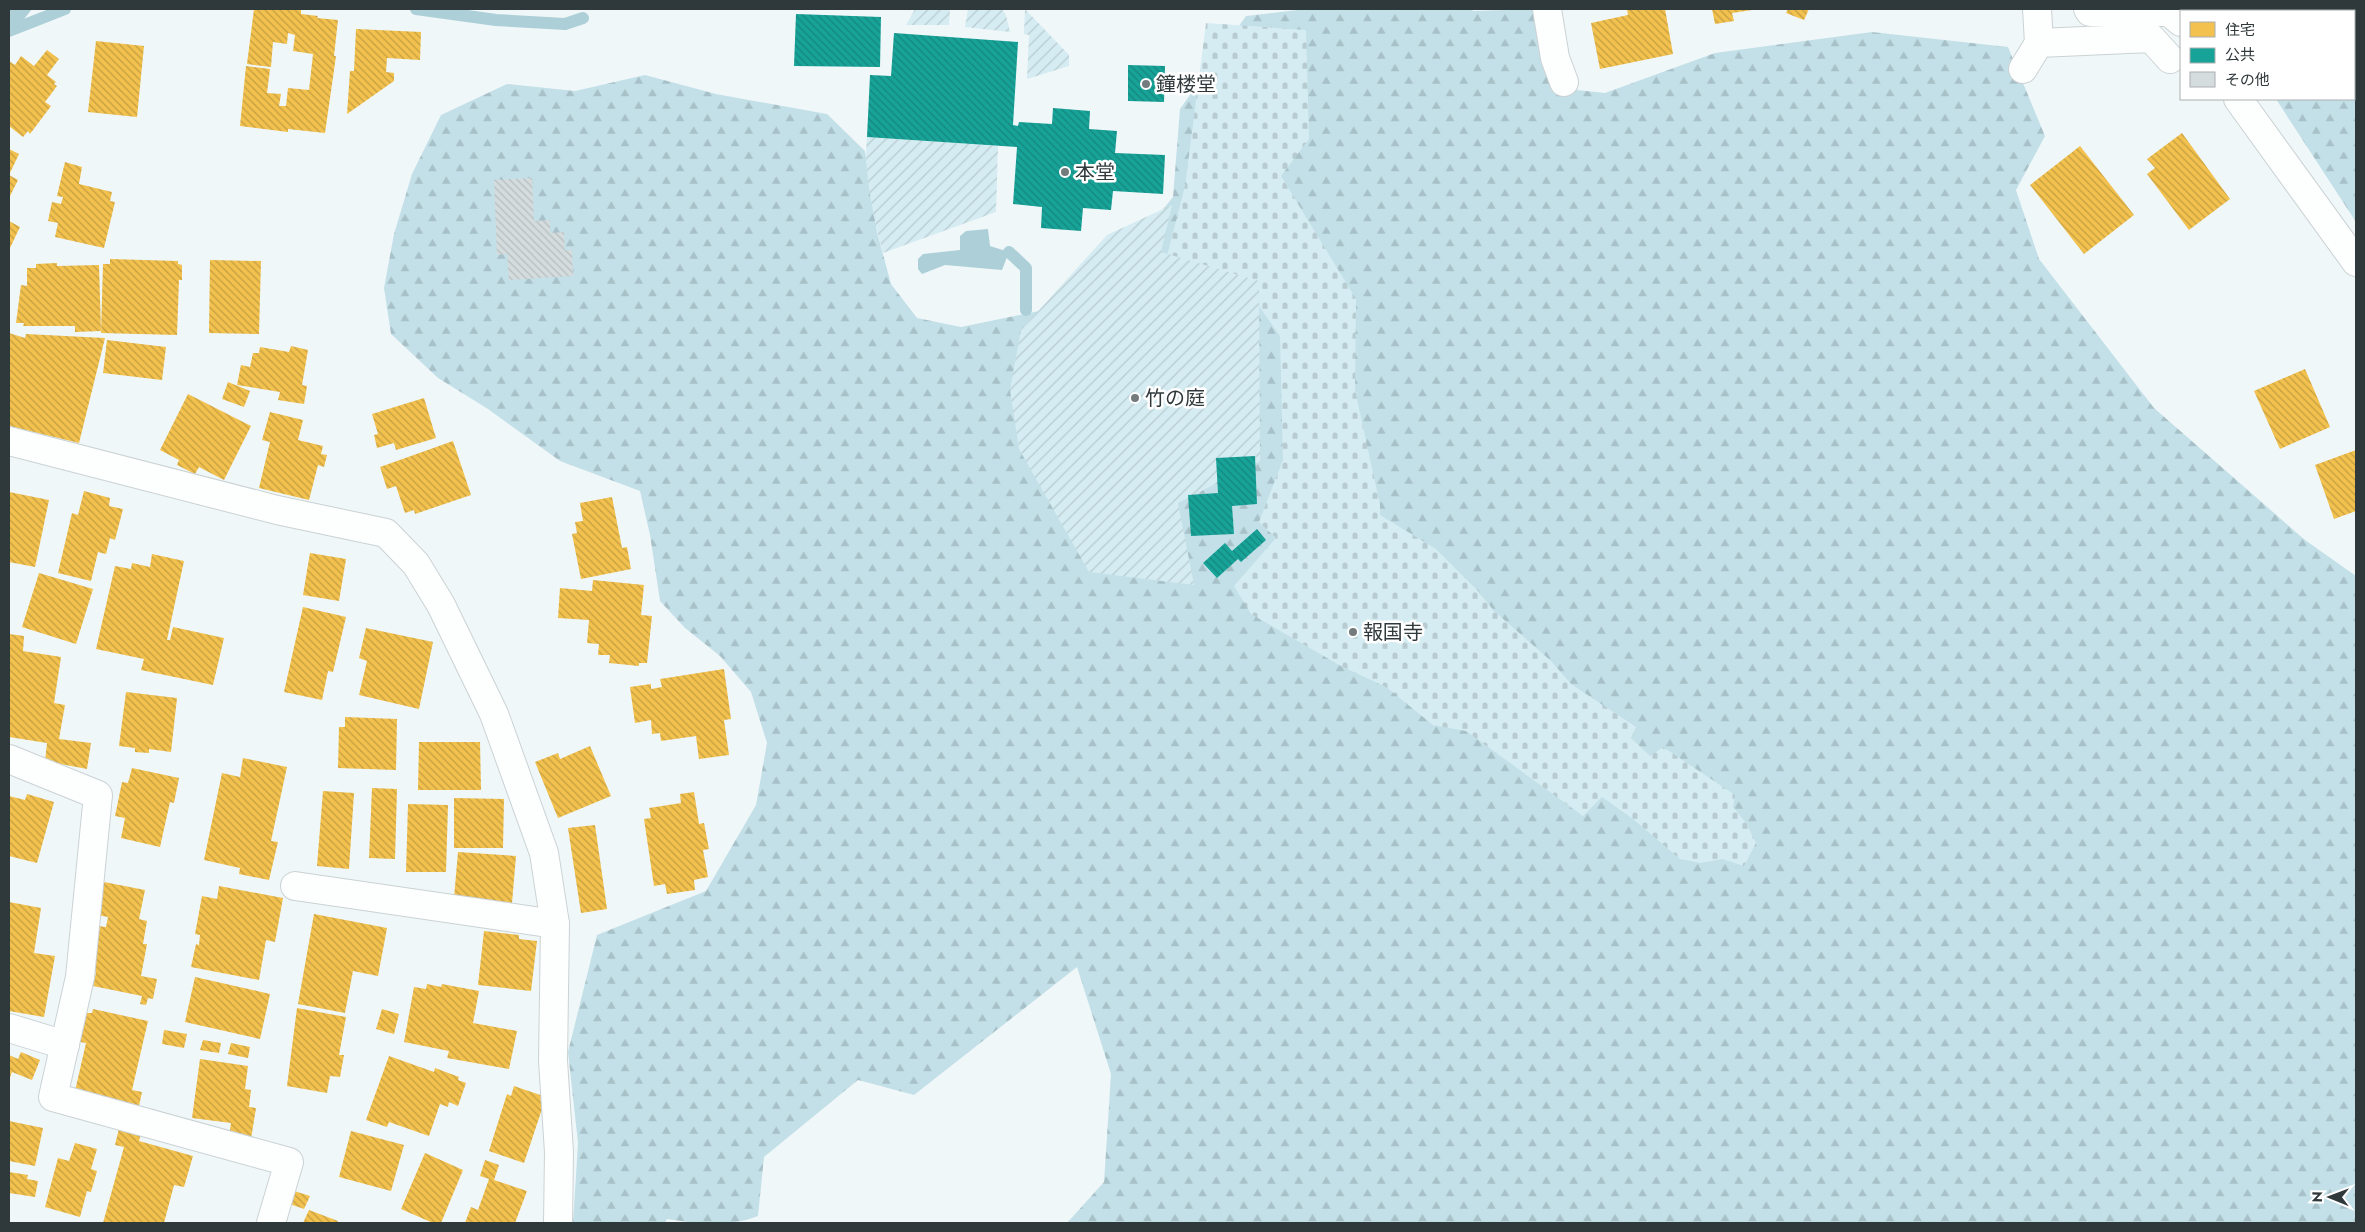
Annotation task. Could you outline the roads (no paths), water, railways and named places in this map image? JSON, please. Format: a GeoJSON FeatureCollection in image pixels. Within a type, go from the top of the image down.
{"type":"FeatureCollection","features":[{"type":"Feature","properties":{"kind":"street"},"geometry":{"type":"LineString","coordinates":[[1547,9],[1555,58],[1564,82]]}},
{"type":"Feature","properties":{"kind":"street"},"geometry":{"type":"LineString","coordinates":[[2023,69],[2038,43],[2037,9]]}},
{"type":"Feature","properties":{"kind":"street"},"geometry":{"type":"LineString","coordinates":[[2088,9],[2090,12],[2169,12],[2180,21]]}},
{"type":"Feature","properties":{"kind":"street"},"geometry":{"type":"LineString","coordinates":[[2038,43],[2151,38],[2170,59]]}},
{"type":"Feature","properties":{"kind":"street"},"geometry":{"type":"LineString","coordinates":[[2239,100],[2356,262]]}},
{"type":"Feature","properties":{"kind":"street"},"geometry":{"type":"LineString","coordinates":[[9,441],[277,510],[386,534],[416,564],[441,605],[494,714],[544,853],[555,924],[553,1061],[559,1152],[558,1223]]}},
{"type":"Feature","properties":{"kind":"street"},"geometry":{"type":"LineString","coordinates":[[9,760],[98,796],[80,977],[53,1097],[289,1162],[271,1223]]}},
{"type":"Feature","properties":{"kind":"street"},"geometry":{"type":"LineString","coordinates":[[294,886],[555,924]]}},
{"type":"Feature","properties":{"kind":"street"},"geometry":{"type":"LineString","coordinates":[[9,1028],[65,1045]]}},
{"type":"Feature","properties":{"kind":"waterway"},"geometry":{"type":"LineString","coordinates":[[9,31],[65,9]]}},
{"type":"Feature","properties":{"kind":"waterway"},"geometry":{"type":"LineString","coordinates":[[416,9],[496,20],[565,24],[583,18]]}},
{"type":"Feature","properties":{"kind":"waterway"},"geometry":{"type":"LineString","coordinates":[[1009,252],[1026,268],[1026,310]]}},
{"type":"Feature","properties":{"kind":"place","name":"鐘楼堂"},"geometry":{"type":"Point","coordinates":[1146,84]}},
{"type":"Feature","properties":{"kind":"place","name":"本堂"},"geometry":{"type":"Point","coordinates":[1065,172]}},
{"type":"Feature","properties":{"kind":"place","name":"竹の庭"},"geometry":{"type":"Point","coordinates":[1135,398]}},
{"type":"Feature","properties":{"kind":"place","name":"報国寺"},"geometry":{"type":"Point","coordinates":[1353,632]}}]}
